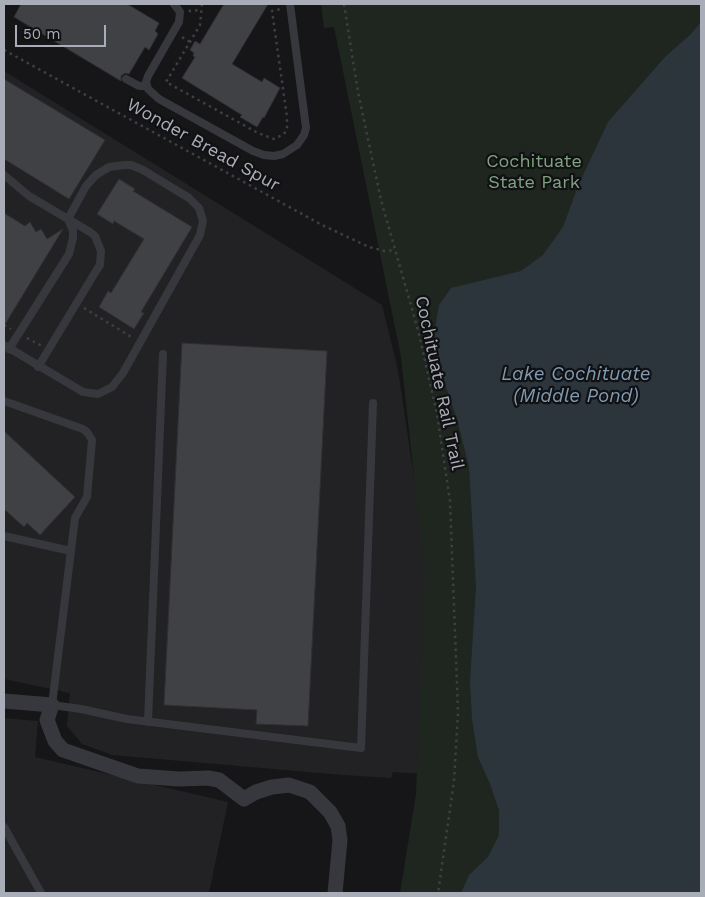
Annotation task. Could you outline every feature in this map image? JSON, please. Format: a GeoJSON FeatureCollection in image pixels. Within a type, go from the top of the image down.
{"type":"FeatureCollection","features":[{"type":"Feature","properties":{"kind":"street"},"geometry":{"type":"LineString","coordinates":[[4,701],[52,705],[47,720],[55,741],[63,750],[138,776],[220,780],[244,799],[256,792],[272,787],[289,786],[310,792],[330,812],[338,826],[340,840],[335,893]]}},
{"type":"Feature","properties":{"kind":"lane"},"geometry":{"type":"LineString","coordinates":[[174,4],[180,12],[179,22],[148,76],[147,86],[159,99],[253,151],[274,156],[291,150],[302,139],[306,124],[290,4]]}},
{"type":"Feature","properties":{"kind":"lane"},"geometry":{"type":"LineString","coordinates":[[126,79],[139,86],[147,86]]}},
{"type":"Feature","properties":{"kind":"lane"},"geometry":{"type":"LineString","coordinates":[[116,165],[131,165],[143,170],[189,198],[199,208],[203,221],[200,235],[118,381],[112,387],[98,394],[91,394],[76,389],[7,347],[19,333],[68,254],[73,231],[68,219],[91,180],[102,170],[116,165]]}},
{"type":"Feature","properties":{"kind":"lane"},"geometry":{"type":"LineString","coordinates":[[4,175],[29,196],[95,236],[99,243],[101,258],[96,271],[38,367]]}},
{"type":"Feature","properties":{"kind":"lane"},"geometry":{"type":"LineString","coordinates":[[148,722],[163,354]]}},
{"type":"Feature","properties":{"kind":"lane"},"geometry":{"type":"LineString","coordinates":[[4,400],[83,429],[92,440],[88,492],[86,500],[75,518],[52,705],[148,722],[361,748],[372,403]]}},
{"type":"Feature","properties":{"kind":"lane"},"geometry":{"type":"LineString","coordinates":[[4,536],[71,551]]}},
{"type":"Feature","properties":{"kind":"lane"},"geometry":{"type":"LineString","coordinates":[[4,826],[41,893]]}},
{"type":"Feature","properties":{"kind":"path"},"geometry":{"type":"LineString","coordinates":[[186,4],[190,11],[200,10]]}},
{"type":"Feature","properties":{"kind":"path"},"geometry":{"type":"LineString","coordinates":[[202,4],[200,25],[166,82],[258,133],[274,139],[284,134],[287,128],[272,11],[282,9]]}},
{"type":"Feature","properties":{"kind":"path","name":"Cochituate Rail Trail"},"geometry":{"type":"LineString","coordinates":[[344,4],[366,131],[394,250],[418,330],[437,414],[448,477],[452,524],[458,735],[453,790],[438,893]]}},
{"type":"Feature","properties":{"kind":"path"},"geometry":{"type":"LineString","coordinates":[[182,37],[190,42]]}},
{"type":"Feature","properties":{"kind":"path","name":"Wonder Bread Spur"},"geometry":{"type":"LineString","coordinates":[[4,50],[322,225],[369,247],[385,251],[394,250]]}},
{"type":"Feature","properties":{"kind":"path"},"geometry":{"type":"LineString","coordinates":[[78,314],[83,307],[140,342]]}},
{"type":"Feature","properties":{"kind":"path"},"geometry":{"type":"LineString","coordinates":[[4,325],[49,350]]}},
{"type":"Feature","properties":{"kind":"shaded area"},"geometry":{"type":"Polygon","coordinates":[[[4,71],[382,305],[398,370],[425,551],[430,652],[424,774],[393,772],[391,778],[112,755],[82,744],[67,726],[70,693],[4,679],[4,71]]]}},
{"type":"Feature","properties":{"kind":"shaded area"},"geometry":{"type":"Polygon","coordinates":[[[4,718],[38,721],[35,757],[228,802],[209,893],[4,893],[4,718]]]}},
{"type":"Feature","properties":{"kind":"green space","name":"Lake Cochituate (Middle Pond)"},"geometry":{"type":"Polygon","coordinates":[[[321,4],[701,4],[701,893],[400,893],[416,794],[425,577],[401,357],[334,27],[324,28],[321,4]]]}},
{"type":"Feature","properties":{"kind":"water","name":"Lake Cochituate (Middle Pond)"},"geometry":{"type":"Polygon","coordinates":[[[701,22],[701,893],[461,893],[469,875],[488,857],[499,835],[499,810],[478,757],[472,719],[470,682],[476,586],[469,467],[457,419],[446,387],[434,334],[439,305],[451,288],[521,271],[543,255],[563,227],[578,186],[608,122],[665,57],[691,34],[701,22]]]}},
{"type":"Feature","properties":{"kind":"building"},"geometry":{"type":"Polygon","coordinates":[[[21,4],[127,4],[159,23],[155,31],[158,34],[149,50],[145,47],[129,74],[125,73],[121,76],[121,81],[14,17],[21,4]]]}},
{"type":"Feature","properties":{"kind":"building"},"geometry":{"type":"Polygon","coordinates":[[[224,4],[268,4],[232,64],[262,82],[264,78],[280,88],[257,127],[240,117],[242,115],[182,78],[195,57],[193,56],[194,53],[190,50],[195,41],[200,44],[224,4]]]}},
{"type":"Feature","properties":{"kind":"building"},"geometry":{"type":"Polygon","coordinates":[[[4,79],[105,140],[69,199],[4,159],[4,79]]]}},
{"type":"Feature","properties":{"kind":"building"},"geometry":{"type":"Polygon","coordinates":[[[119,179],[135,189],[133,191],[192,227],[141,312],[144,313],[134,329],[99,307],[108,291],[111,293],[144,239],[114,221],[113,224],[97,214],[119,179]]]}},
{"type":"Feature","properties":{"kind":"building"},"geometry":{"type":"Polygon","coordinates":[[[4,213],[25,226],[30,222],[36,232],[41,229],[47,239],[63,229],[4,326],[4,213]]]}},
{"type":"Feature","properties":{"kind":"building"},"geometry":{"type":"Polygon","coordinates":[[[182,343],[327,351],[308,726],[256,724],[257,710],[164,705],[182,343]]]}},
{"type":"Feature","properties":{"kind":"building"},"geometry":{"type":"Polygon","coordinates":[[[4,431],[75,497],[40,535],[27,523],[24,527],[4,509],[4,431]]]}},
{"type":"Feature","properties":{"kind":"park label","name":"Cochituate State Park"},"geometry":{"type":"Point","coordinates":[534,172]}}]}
